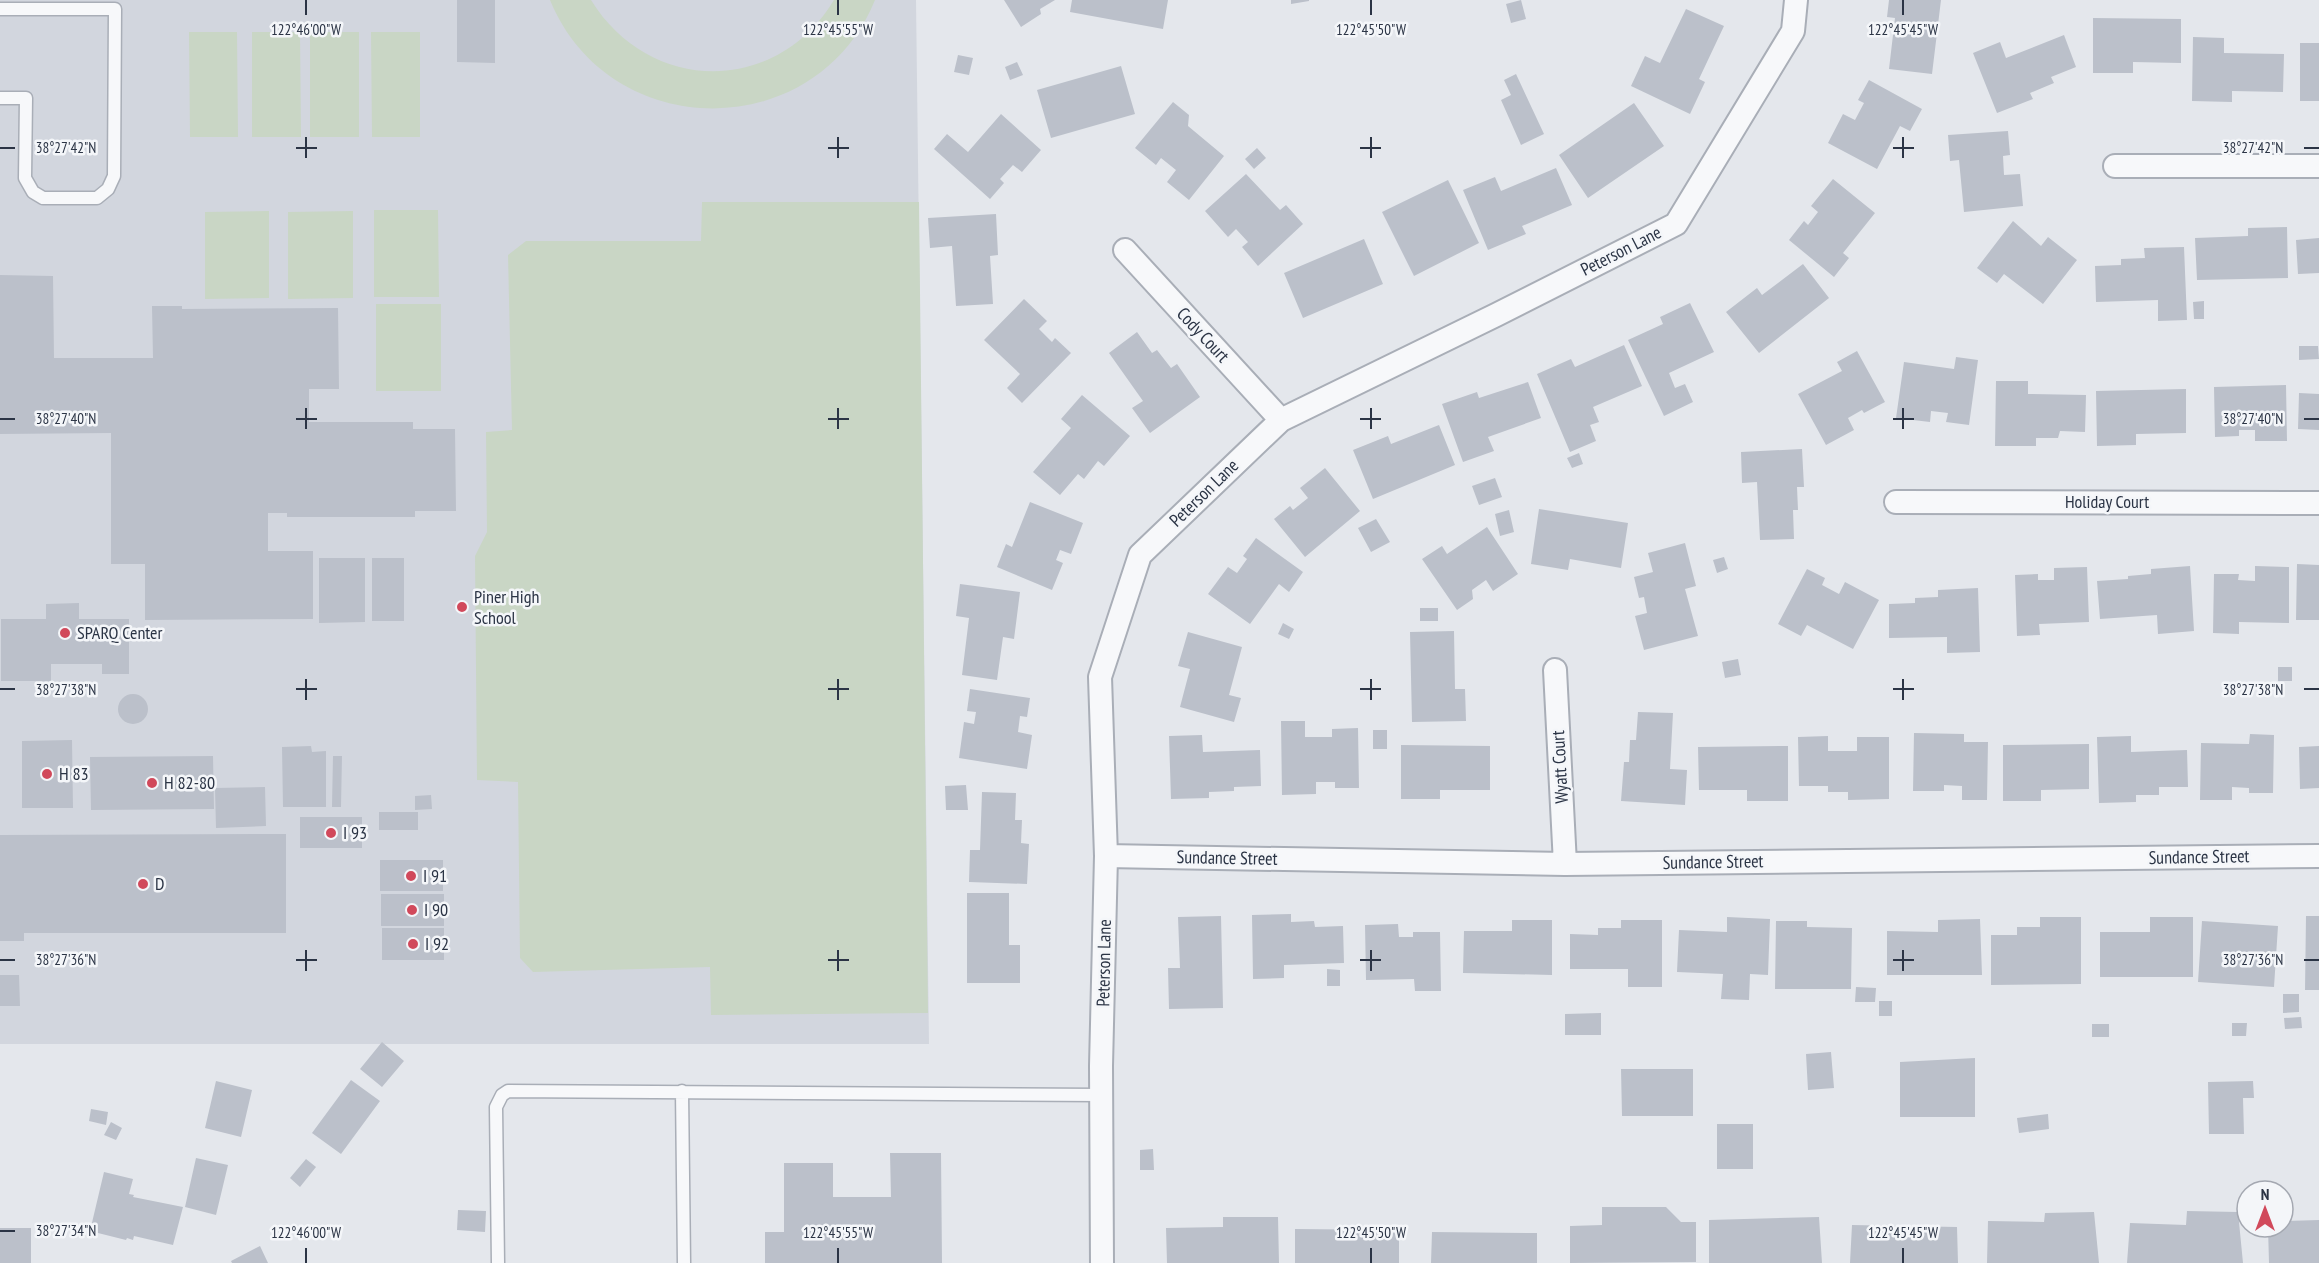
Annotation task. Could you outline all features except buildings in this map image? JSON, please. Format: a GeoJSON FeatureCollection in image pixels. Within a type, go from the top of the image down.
{"type":"FeatureCollection","features":[{"type":"Feature","properties":{"kind":"street","name":"Peterson Lane"},"geometry":{"type":"LineString","coordinates":[[1102,1263],[1101,1095],[1106,856],[1100,677],[1140,555],[1281,420],[1676,224],[1793,31],[1796,0]]}},
{"type":"Feature","properties":{"kind":"street"},"geometry":{"type":"LineString","coordinates":[[2115,166],[2319,166]]}},
{"type":"Feature","properties":{"kind":"street","name":"Cody Court"},"geometry":{"type":"LineString","coordinates":[[1125,250],[1281,420]]}},
{"type":"Feature","properties":{"kind":"street","name":"Holiday Court"},"geometry":{"type":"LineString","coordinates":[[1896,502],[2319,503]]}},
{"type":"Feature","properties":{"kind":"street","name":"Wyatt Court"},"geometry":{"type":"LineString","coordinates":[[1555,670],[1565,864]]}},
{"type":"Feature","properties":{"kind":"street","name":"Sundance Street"},"geometry":{"type":"LineString","coordinates":[[1106,856],[1565,864],[2319,856]]}},
{"type":"Feature","properties":{"kind":"lane"},"geometry":{"type":"LineString","coordinates":[[0,9],[115,9],[114,176],[108,189],[97,198],[43,198],[33,192],[25,178],[26,98],[0,98]]}},
{"type":"Feature","properties":{"kind":"lane"},"geometry":{"type":"LineString","coordinates":[[498,1263],[496,1107],[502,1095],[508,1091],[1101,1095]]}},
{"type":"Feature","properties":{"kind":"lane"},"geometry":{"type":"LineString","coordinates":[[682,1091],[684,1263]]}},
{"type":"Feature","properties":{"kind":"shaded area","name":"Piner High School"},"geometry":{"type":"Polygon","coordinates":[[[0,0],[916,0],[929,1044],[0,1044],[0,0]]]}},
{"type":"Feature","properties":{"kind":"green space"},"geometry":{"type":"Polygon","coordinates":[[[550,0],[591,0],[616,31],[645,53],[678,67],[712,71],[747,67],[780,54],[809,31],[834,0],[875,0],[847,48],[808,81],[762,102],[712,108],[663,102],[617,81],[578,47],[550,0]]]}},
{"type":"Feature","properties":{"kind":"green space"},"geometry":{"type":"Polygon","coordinates":[[[189,32],[237,32],[238,137],[190,137],[189,32]]]}},
{"type":"Feature","properties":{"kind":"green space"},"geometry":{"type":"Polygon","coordinates":[[[252,32],[300,32],[301,137],[252,137],[252,32]]]}},
{"type":"Feature","properties":{"kind":"green space"},"geometry":{"type":"Polygon","coordinates":[[[310,32],[359,32],[359,137],[310,137],[310,32]]]}},
{"type":"Feature","properties":{"kind":"green space"},"geometry":{"type":"Polygon","coordinates":[[[371,32],[420,32],[420,137],[372,137],[371,32]]]}},
{"type":"Feature","properties":{"kind":"green space"},"geometry":{"type":"Polygon","coordinates":[[[702,202],[919,202],[928,1013],[711,1015],[710,967],[533,972],[520,958],[518,782],[477,780],[475,556],[487,532],[486,432],[512,430],[508,255],[526,241],[701,241],[702,202]]]}},
{"type":"Feature","properties":{"kind":"green space"},"geometry":{"type":"Polygon","coordinates":[[[374,210],[438,210],[439,297],[374,297],[374,210]]]}},
{"type":"Feature","properties":{"kind":"green space"},"geometry":{"type":"Polygon","coordinates":[[[269,211],[269,298],[205,299],[205,212],[269,211]]]}},
{"type":"Feature","properties":{"kind":"green space"},"geometry":{"type":"Polygon","coordinates":[[[353,211],[353,298],[288,299],[288,212],[353,211]]]}},
{"type":"Feature","properties":{"kind":"green space"},"geometry":{"type":"Polygon","coordinates":[[[376,304],[441,304],[441,391],[376,391],[376,304]]]}},
{"type":"Feature","properties":{"kind":"place","name":"Piner High School"},"geometry":{"type":"Point","coordinates":[462,607]}},
{"type":"Feature","properties":{"kind":"place","name":"SPARQ Center"},"geometry":{"type":"Point","coordinates":[65,633]}},
{"type":"Feature","properties":{"kind":"place","name":"H 83"},"geometry":{"type":"Point","coordinates":[47,774]}},
{"type":"Feature","properties":{"kind":"place","name":"H 82-80"},"geometry":{"type":"Point","coordinates":[152,783]}},
{"type":"Feature","properties":{"kind":"place","name":"I 93"},"geometry":{"type":"Point","coordinates":[331,833]}},
{"type":"Feature","properties":{"kind":"place","name":"I 91"},"geometry":{"type":"Point","coordinates":[411,876]}},
{"type":"Feature","properties":{"kind":"place","name":"D"},"geometry":{"type":"Point","coordinates":[143,884]}},
{"type":"Feature","properties":{"kind":"place","name":"I 90"},"geometry":{"type":"Point","coordinates":[412,910]}},
{"type":"Feature","properties":{"kind":"place","name":"I 92"},"geometry":{"type":"Point","coordinates":[413,944]}}]}
